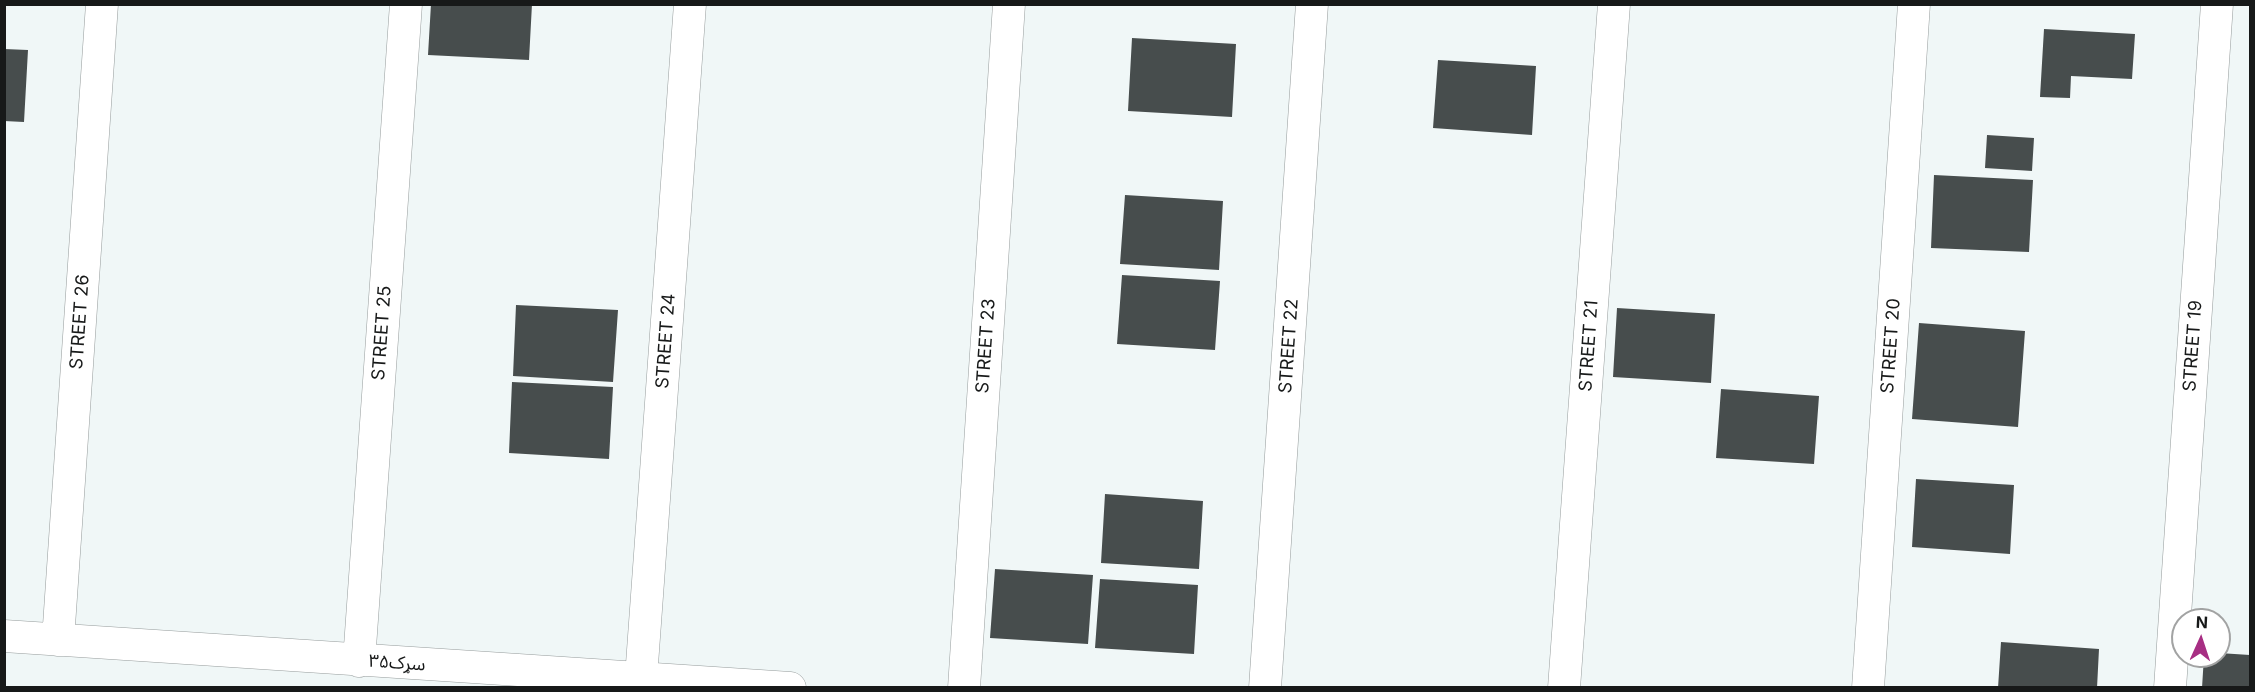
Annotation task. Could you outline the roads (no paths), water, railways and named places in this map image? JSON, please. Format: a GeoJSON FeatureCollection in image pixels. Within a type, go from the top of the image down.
{"type":"FeatureCollection","features":[{"type":"Feature","properties":{"kind":"street","name":"STREET 26"},"geometry":{"type":"LineString","coordinates":[[57,640],[102,4]]}},
{"type":"Feature","properties":{"kind":"street","name":"STREET 25"},"geometry":{"type":"LineString","coordinates":[[359,661],[406,4]]}},
{"type":"Feature","properties":{"kind":"street","name":"STREET 24"},"geometry":{"type":"LineString","coordinates":[[641,678],[690,4]]}},
{"type":"Feature","properties":{"kind":"street","name":"STREET 23"},"geometry":{"type":"LineString","coordinates":[[964,687],[1009,4]]}},
{"type":"Feature","properties":{"kind":"street","name":"STREET 22"},"geometry":{"type":"LineString","coordinates":[[1265,687],[1312,4]]}},
{"type":"Feature","properties":{"kind":"street","name":"STREET 21"},"geometry":{"type":"LineString","coordinates":[[1564,687],[1614,4]]}},
{"type":"Feature","properties":{"kind":"street","name":"STREET 20"},"geometry":{"type":"LineString","coordinates":[[1868,687],[1914,4]]}},
{"type":"Feature","properties":{"kind":"street","name":"STREET 19"},"geometry":{"type":"LineString","coordinates":[[2170,687],[2217,4]]}},
{"type":"Feature","properties":{"kind":"street","name":"سړک۳۵"},"geometry":{"type":"LineString","coordinates":[[4,636],[359,661],[790,687]]}}]}
